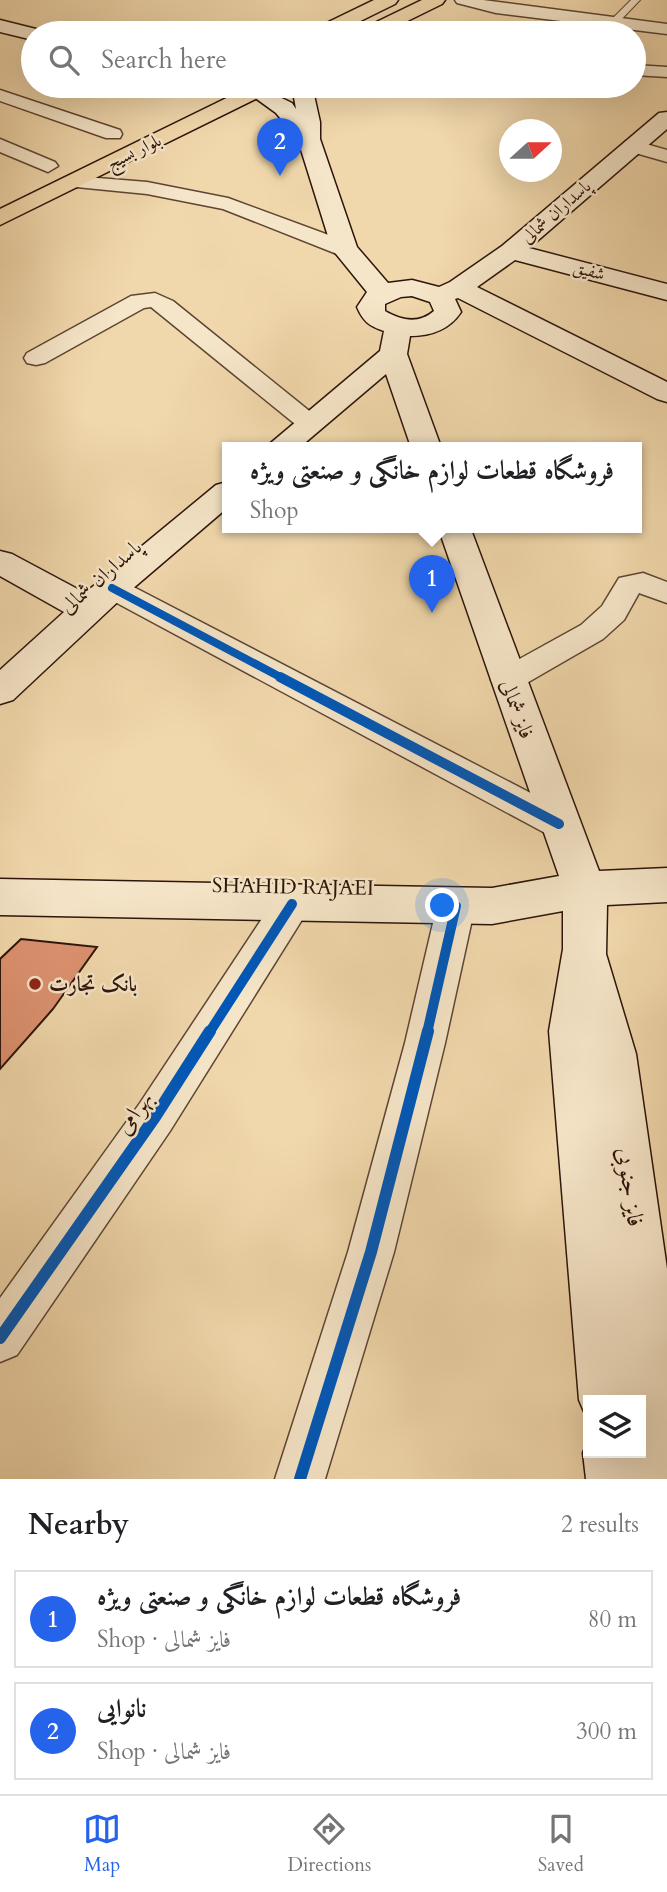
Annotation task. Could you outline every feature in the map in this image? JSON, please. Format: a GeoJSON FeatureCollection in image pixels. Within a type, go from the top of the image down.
{"type":"FeatureCollection","features":[{"type":"Feature","properties":{"kind":"main road"},"geometry":{"type":"LineString","coordinates":[[346,21],[389,0]]}},
{"type":"Feature","properties":{"kind":"main road"},"geometry":{"type":"LineString","coordinates":[[393,21],[436,0]]}},
{"type":"Feature","properties":{"kind":"main road"},"geometry":{"type":"LineString","coordinates":[[0,26],[21,31]]}},
{"type":"Feature","properties":{"kind":"main road","name":"بلوار بسیج"},"geometry":{"type":"LineString","coordinates":[[3,213],[73,182],[237,98]]}},
{"type":"Feature","properties":{"kind":"main road"},"geometry":{"type":"LineString","coordinates":[[270,98],[284,108],[309,139]]}},
{"type":"Feature","properties":{"kind":"main road"},"geometry":{"type":"LineString","coordinates":[[304,98],[309,139],[345,249],[382,293]]}},
{"type":"Feature","properties":{"kind":"main road","name":"پاسداران شمالی"},"geometry":{"type":"LineString","coordinates":[[449,292],[511,251],[667,118]]}},
{"type":"Feature","properties":{"kind":"main road","name":"بلوار بسیج"},"geometry":{"type":"LineString","coordinates":[[24,178],[138,122]]}},
{"type":"Feature","properties":{"kind":"main road","name":"شفیق"},"geometry":{"type":"LineString","coordinates":[[511,251],[667,292]]}},
{"type":"Feature","properties":{"kind":"main road"},"geometry":{"type":"LineString","coordinates":[[424,442],[396,340],[374,316],[370,307],[373,299],[382,293],[412,288],[449,292],[667,393]]}},
{"type":"Feature","properties":{"kind":"main road"},"geometry":{"type":"LineString","coordinates":[[287,442],[396,340],[415,328],[442,320],[448,312],[449,292]]}},
{"type":"Feature","properties":{"kind":"main road","name":"پاسداران شمالی"},"geometry":{"type":"LineString","coordinates":[[0,691],[100,599],[222,496]]}},
{"type":"Feature","properties":{"kind":"main road","name":"فایز شمالی"},"geometry":{"type":"LineString","coordinates":[[456,533],[559,824],[585,889]]}},
{"type":"Feature","properties":{"kind":"main road"},"geometry":{"type":"LineString","coordinates":[[0,562],[100,599]]}},
{"type":"Feature","properties":{"kind":"main road","name":"SHAHID RAJAEI"},"geometry":{"type":"LineString","coordinates":[[0,897],[492,906],[585,889],[667,885]]}},
{"type":"Feature","properties":{"kind":"main road","name":"فایز جنوبی"},"geometry":{"type":"LineString","coordinates":[[585,889],[585,949],[572,1031],[607,1395]]}},
{"type":"Feature","properties":{"kind":"main road","name":"فایز جنوبی"},"geometry":{"type":"LineString","coordinates":[[585,949],[612,1054],[667,1469]]}},
{"type":"Feature","properties":{"kind":"main road"},"geometry":{"type":"LineString","coordinates":[[613,1458],[615,1479]]}},
{"type":"Feature","properties":{"kind":"street"},"geometry":{"type":"LineString","coordinates":[[463,0],[496,8],[606,21]]}},
{"type":"Feature","properties":{"kind":"street"},"geometry":{"type":"LineString","coordinates":[[646,26],[667,29]]}},
{"type":"Feature","properties":{"kind":"street"},"geometry":{"type":"LineString","coordinates":[[646,71],[667,72]]}},
{"type":"Feature","properties":{"kind":"street"},"geometry":{"type":"LineString","coordinates":[[0,95],[113,134]]}},
{"type":"Feature","properties":{"kind":"street"},"geometry":{"type":"LineString","coordinates":[[0,145],[48,166]]}},
{"type":"Feature","properties":{"kind":"street"},"geometry":{"type":"LineString","coordinates":[[632,146],[667,156]]}},
{"type":"Feature","properties":{"kind":"street"},"geometry":{"type":"LineString","coordinates":[[73,182],[147,188],[228,204],[345,249]]}},
{"type":"Feature","properties":{"kind":"street"},"geometry":{"type":"LineString","coordinates":[[36,358],[139,301],[155,300],[309,423]]}},
{"type":"Feature","properties":{"kind":"street"},"geometry":{"type":"LineString","coordinates":[[507,680],[592,632],[613,613],[629,585],[643,583],[667,593]]}},
{"type":"Feature","properties":{"kind":"street"},"geometry":{"type":"LineString","coordinates":[[100,599],[559,824]]}},
{"type":"Feature","properties":{"kind":"street","name":"بهرامی"},"geometry":{"type":"LineString","coordinates":[[0,1338],[155,1117],[292,904]]}},
{"type":"Feature","properties":{"kind":"street"},"geometry":{"type":"LineString","coordinates":[[300,1479],[371,1252],[425,1043],[456,906]]}},
{"type":"Feature","properties":{"kind":"lane"},"geometry":{"type":"LineString","coordinates":[[615,21],[636,0]]}},
{"type":"Feature","properties":{"kind":"building","name":"بانک تجارت"},"geometry":{"type":"Polygon","coordinates":[[[21,939],[97,947],[53,1009],[0,1069],[0,959],[21,939]]]}},
{"type":"Feature","properties":{"kind":"cycle path"},"geometry":{"type":"LineString","coordinates":[[112,588],[559,824]]}},
{"type":"Feature","properties":{"kind":"cycle path"},"geometry":{"type":"LineString","coordinates":[[0,1338],[155,1117],[292,904]]}},
{"type":"Feature","properties":{"kind":"cycle path"},"geometry":{"type":"LineString","coordinates":[[300,1479],[371,1252],[425,1043],[456,906]]}},
{"type":"Feature","properties":{"kind":"place","name":"نانوایی"},"geometry":{"type":"Point","coordinates":[280,176]}},
{"type":"Feature","properties":{"kind":"place","name":"فروشگاه قطعات لوازم خانگی و صنعتی ویژه"},"geometry":{"type":"Point","coordinates":[432,613]}},
{"type":"Feature","properties":{"kind":"place","name":"بانک تجارت"},"geometry":{"type":"Point","coordinates":[35,984]}}]}
